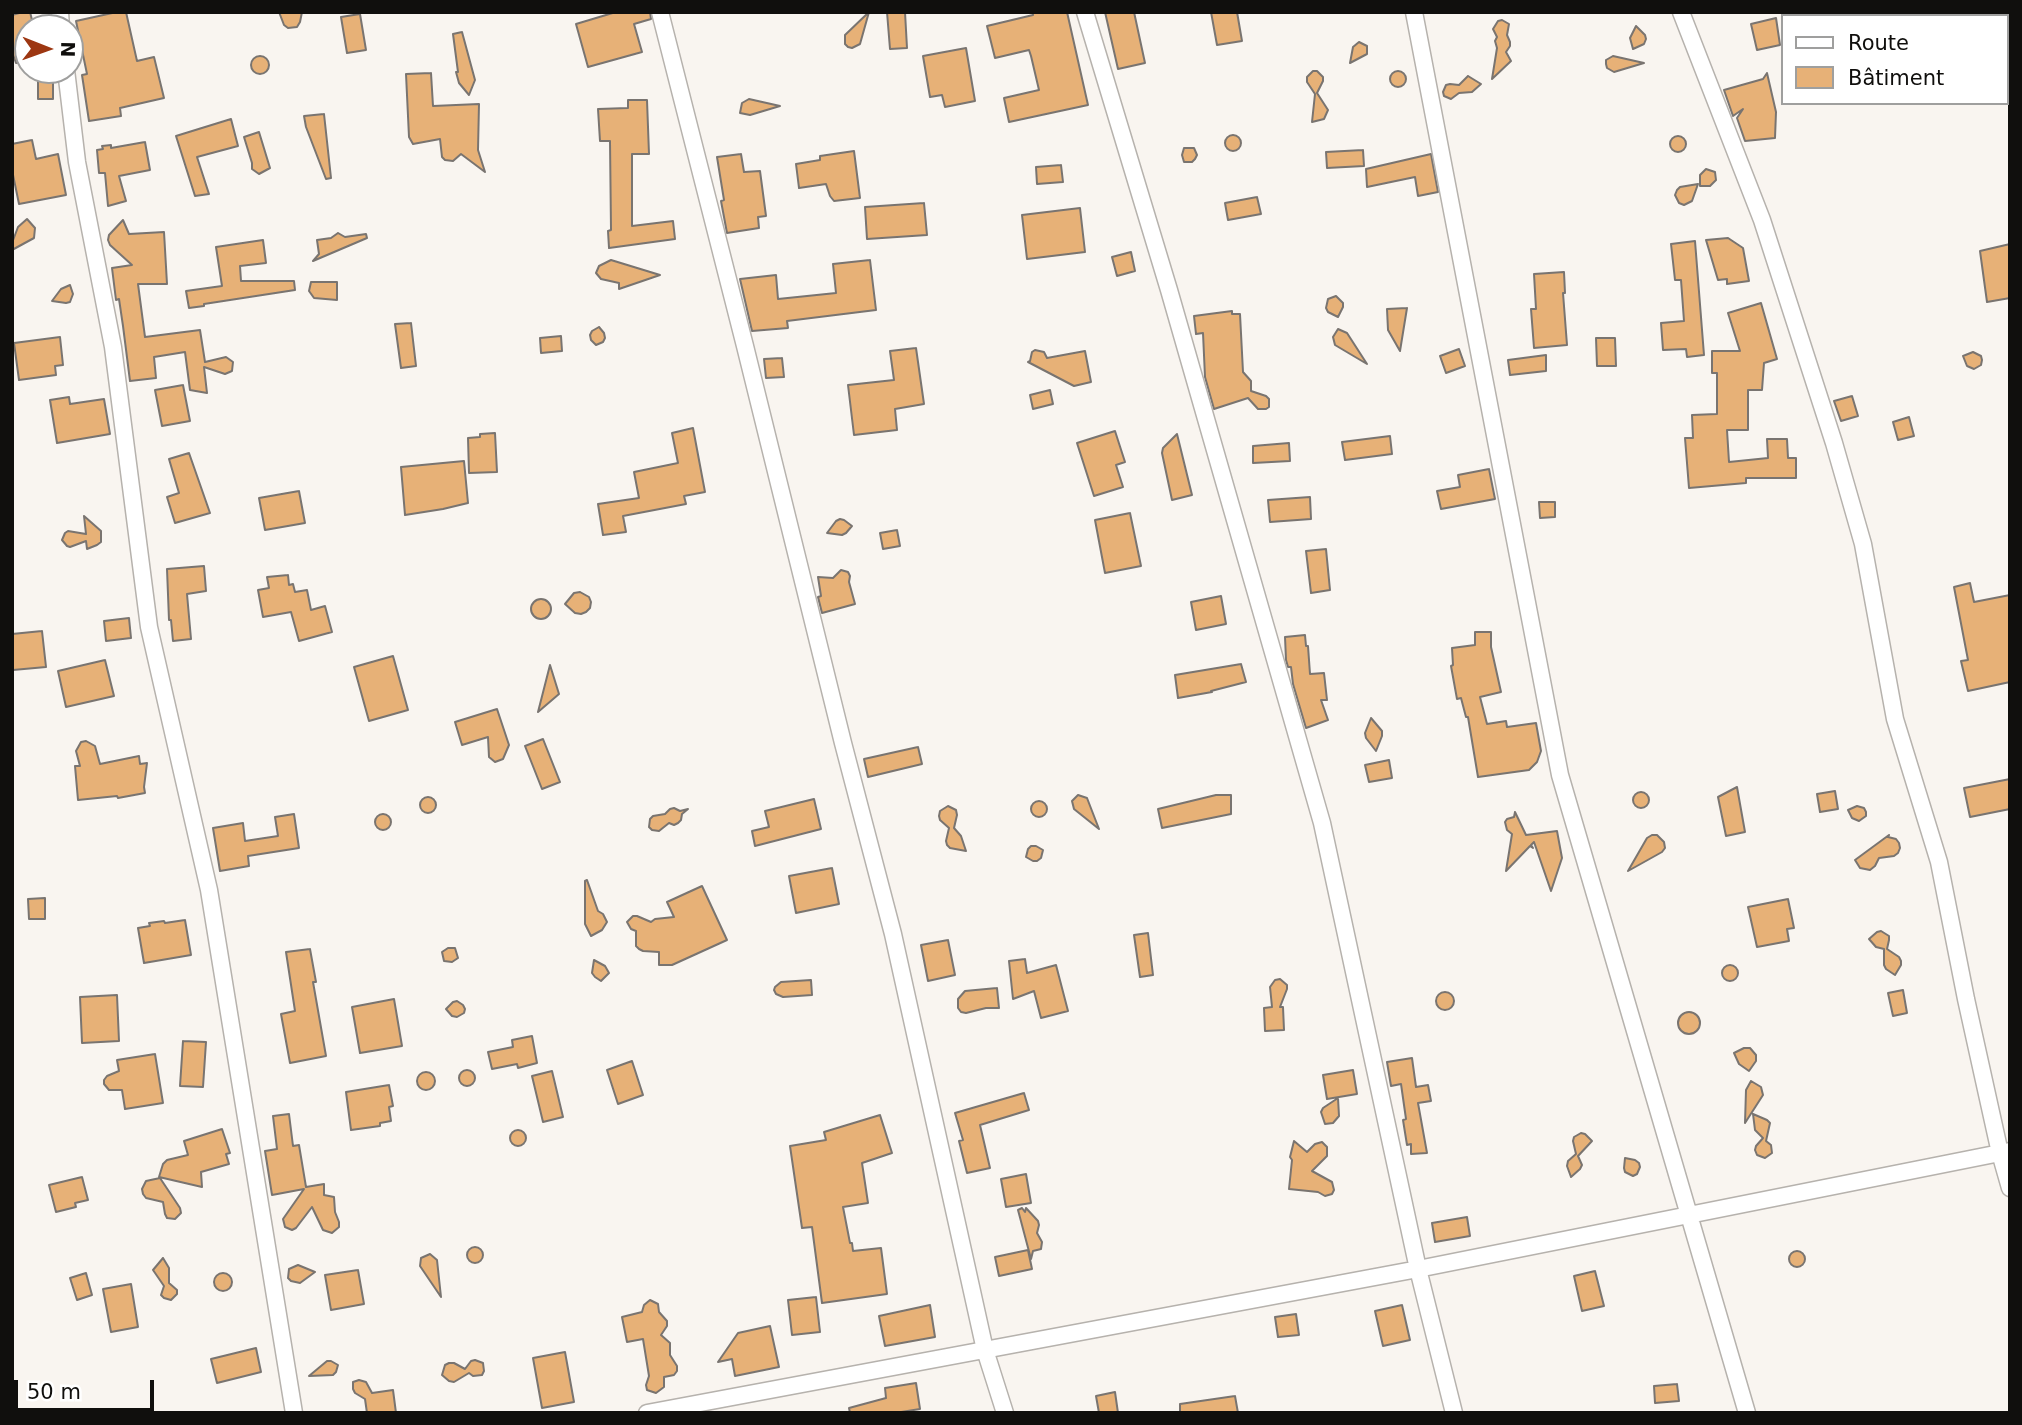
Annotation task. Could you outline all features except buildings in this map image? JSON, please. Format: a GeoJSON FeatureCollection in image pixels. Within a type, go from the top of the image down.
{"type":"FeatureCollection","features":[{"type":"Feature","properties":{"kind":"street"},"geometry":{"type":"LineString","coordinates":[[660,12],[893,934],[985,1350],[1004,1413]]}},
{"type":"Feature","properties":{"kind":"street"},"geometry":{"type":"LineString","coordinates":[[1086,12],[1322,823],[1418,1269],[1454,1413]]}},
{"type":"Feature","properties":{"kind":"street"},"geometry":{"type":"LineString","coordinates":[[1414,12],[1560,775],[1747,1413]]}},
{"type":"Feature","properties":{"kind":"street"},"geometry":{"type":"LineString","coordinates":[[1681,12],[1762,220],[1834,443],[1863,544],[1895,719],[1939,862],[1966,999],[2005,1152],[2010,1188]]}},
{"type":"Feature","properties":{"kind":"street"},"geometry":{"type":"LineString","coordinates":[[68,84],[77,162],[113,347],[149,627],[209,890],[294,1413]]}},
{"type":"Feature","properties":{"kind":"street"},"geometry":{"type":"LineString","coordinates":[[647,1413],[1418,1269],[2005,1152]]}}]}
